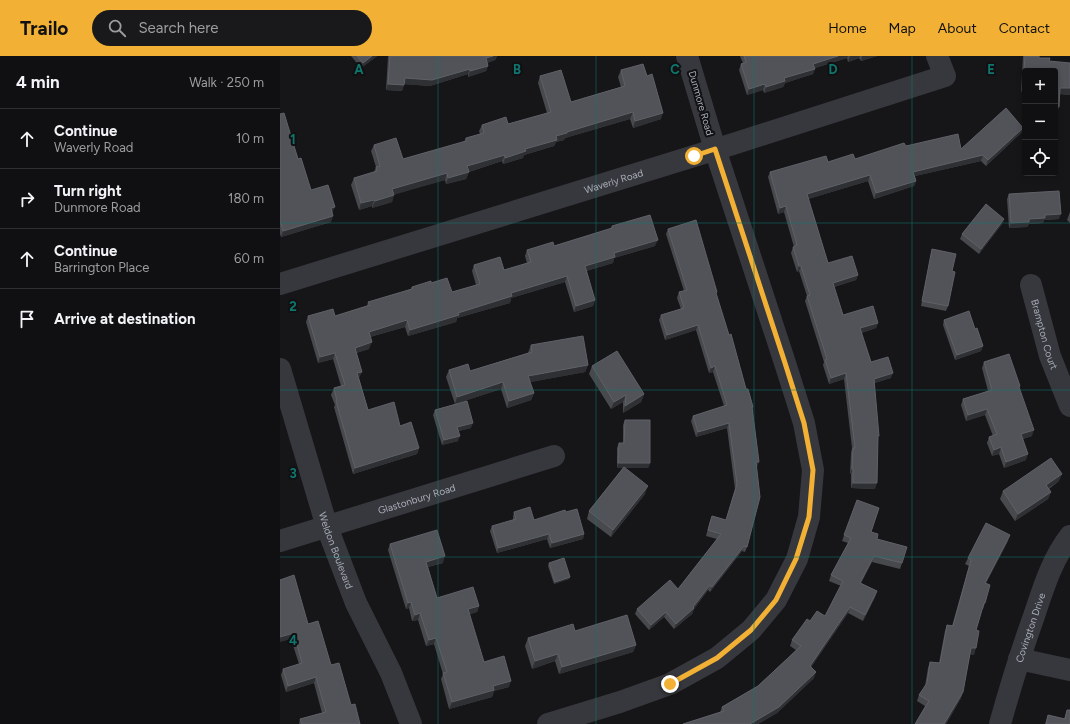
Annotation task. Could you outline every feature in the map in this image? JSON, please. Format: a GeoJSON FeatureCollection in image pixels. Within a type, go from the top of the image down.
{"type":"FeatureCollection","features":[{"type":"Feature","properties":{"kind":"street","name":"Dunmore Road"},"geometry":{"type":"LineString","coordinates":[[548,724],[620,702],[670,684],[717,658],[751,630],[776,600],[796,559],[809,517],[813,470],[804,423],[715,149],[687,56]]}},
{"type":"Feature","properties":{"kind":"street","name":"Waverly Road"},"geometry":{"type":"LineString","coordinates":[[280,284],[945,76],[937,56]]}},
{"type":"Feature","properties":{"kind":"street","name":"Brampton Court"},"geometry":{"type":"LineString","coordinates":[[1031,285],[1050,356],[1070,406]]}},
{"type":"Feature","properties":{"kind":"street","name":"Weldon Boulevard"},"geometry":{"type":"LineString","coordinates":[[280,370],[327,527],[356,603],[391,673],[411,724]]}},
{"type":"Feature","properties":{"kind":"street","name":"Glastonbury Road"},"geometry":{"type":"LineString","coordinates":[[280,541],[554,456]]}},
{"type":"Feature","properties":{"kind":"street","name":"Covington Drive"},"geometry":{"type":"LineString","coordinates":[[1000,724],[1019,660],[1045,582],[1062,546],[1070,536]]}},
{"type":"Feature","properties":{"kind":"street"},"geometry":{"type":"LineString","coordinates":[[1019,660],[1070,670]]}},
{"type":"Feature","properties":{"kind":"building"},"geometry":{"type":"Polygon","coordinates":[[[357,56],[372,56],[363,63],[357,56]]]}},
{"type":"Feature","properties":{"kind":"building"},"geometry":{"type":"Polygon","coordinates":[[[390,56],[493,56],[486,58],[488,66],[470,71],[470,69],[432,80],[405,78],[404,85],[388,84],[390,56]]]}},
{"type":"Feature","properties":{"kind":"building"},"geometry":{"type":"Polygon","coordinates":[[[744,56],[838,56],[813,64],[815,69],[784,78],[785,81],[766,87],[765,84],[749,89],[741,64],[746,62],[744,56]]]}},
{"type":"Feature","properties":{"kind":"building"},"geometry":{"type":"Polygon","coordinates":[[[1025,56],[1039,56],[1039,58],[1050,58],[1049,61],[1070,63],[1070,88],[1060,88],[1059,107],[1058,68],[1024,68],[1025,56]]]}},
{"type":"Feature","properties":{"kind":"building"},"geometry":{"type":"Polygon","coordinates":[[[643,64],[647,76],[652,74],[663,113],[635,121],[633,112],[567,132],[556,136],[557,140],[525,149],[526,151],[505,158],[505,155],[467,166],[469,172],[448,178],[447,173],[392,189],[394,195],[375,201],[361,203],[354,178],[377,171],[376,167],[380,166],[374,145],[396,138],[403,159],[466,141],[466,138],[484,133],[482,125],[506,117],[508,124],[551,112],[540,76],[561,70],[571,102],[625,86],[621,70],[643,64]]]}},
{"type":"Feature","properties":{"kind":"building"},"geometry":{"type":"Polygon","coordinates":[[[1006,108],[1022,127],[1022,129],[988,160],[983,155],[913,172],[916,181],[876,193],[870,175],[807,194],[828,263],[852,256],[858,275],[833,283],[843,315],[873,306],[878,323],[860,328],[871,362],[888,357],[893,373],[874,379],[879,436],[877,483],[853,483],[853,448],[855,448],[846,373],[831,378],[825,360],[827,359],[807,296],[810,295],[793,247],[797,245],[786,206],[780,208],[770,172],[826,156],[828,162],[853,154],[855,159],[904,143],[906,146],[958,134],[961,149],[1006,108]]]}},
{"type":"Feature","properties":{"kind":"building"},"geometry":{"type":"Polygon","coordinates":[[[284,113],[298,159],[301,158],[311,190],[328,185],[335,207],[331,208],[333,216],[283,231],[280,221],[280,114],[284,113]]]}},
{"type":"Feature","properties":{"kind":"building"},"geometry":{"type":"Polygon","coordinates":[[[1059,191],[1061,214],[1045,215],[1045,218],[1029,219],[1029,222],[1011,223],[1009,194],[1059,191]]]}},
{"type":"Feature","properties":{"kind":"building"},"geometry":{"type":"Polygon","coordinates":[[[986,204],[1004,219],[981,249],[962,234],[986,204]]]}},
{"type":"Feature","properties":{"kind":"building"},"geometry":{"type":"Polygon","coordinates":[[[650,215],[658,240],[614,253],[615,257],[585,266],[595,300],[576,306],[567,276],[511,293],[512,296],[458,313],[459,315],[410,330],[407,320],[369,332],[372,342],[355,348],[362,372],[357,373],[368,410],[394,402],[400,426],[411,422],[419,448],[355,468],[336,401],[334,388],[345,385],[335,353],[320,357],[308,316],[333,309],[335,316],[370,305],[368,302],[412,289],[412,287],[447,278],[452,292],[480,284],[474,265],[500,257],[504,270],[531,262],[527,250],[553,242],[554,246],[612,228],[612,226],[650,215]]]}},
{"type":"Feature","properties":{"kind":"building"},"geometry":{"type":"Polygon","coordinates":[[[696,220],[717,292],[716,293],[729,335],[731,334],[746,389],[748,389],[753,407],[759,462],[756,462],[760,497],[747,547],[744,546],[712,587],[710,585],[693,607],[694,608],[676,624],[666,612],[651,625],[637,609],[670,580],[678,589],[721,534],[708,530],[712,516],[726,520],[737,484],[729,423],[698,432],[693,416],[727,405],[715,366],[711,368],[698,325],[667,335],[661,315],[684,308],[679,292],[687,290],[668,229],[696,220]]]}},
{"type":"Feature","properties":{"kind":"building"},"geometry":{"type":"Polygon","coordinates":[[[932,249],[956,254],[952,271],[955,272],[948,306],[922,301],[932,249]]]}},
{"type":"Feature","properties":{"kind":"building"},"geometry":{"type":"Polygon","coordinates":[[[969,311],[983,346],[957,355],[944,320],[969,311]]]}},
{"type":"Feature","properties":{"kind":"building"},"geometry":{"type":"Polygon","coordinates":[[[583,336],[588,365],[528,376],[534,393],[509,401],[503,382],[457,397],[449,370],[468,364],[470,371],[532,352],[531,345],[583,336]]]}},
{"type":"Feature","properties":{"kind":"building"},"geometry":{"type":"Polygon","coordinates":[[[617,351],[644,394],[625,406],[626,395],[614,402],[592,366],[617,351]]]}},
{"type":"Feature","properties":{"kind":"building"},"geometry":{"type":"Polygon","coordinates":[[[1009,354],[1034,430],[1021,434],[1028,454],[1006,462],[1001,447],[994,450],[989,437],[997,434],[987,409],[968,415],[963,399],[992,390],[984,362],[1009,354]]]}},
{"type":"Feature","properties":{"kind":"building"},"geometry":{"type":"Polygon","coordinates":[[[467,401],[473,423],[457,427],[460,436],[444,440],[435,410],[467,401]]]}},
{"type":"Feature","properties":{"kind":"building"},"geometry":{"type":"Polygon","coordinates":[[[625,420],[650,420],[650,463],[618,463],[619,443],[624,443],[625,420]]]}},
{"type":"Feature","properties":{"kind":"building"},"geometry":{"type":"Polygon","coordinates":[[[1051,458],[1062,474],[1046,485],[1051,492],[1018,514],[1003,491],[1051,458]]]}},
{"type":"Feature","properties":{"kind":"building"},"geometry":{"type":"Polygon","coordinates":[[[624,467],[648,486],[613,530],[589,511],[624,467]]]}},
{"type":"Feature","properties":{"kind":"building"},"geometry":{"type":"Polygon","coordinates":[[[857,500],[879,508],[871,532],[878,534],[877,539],[907,547],[902,563],[874,556],[860,583],[877,591],[865,615],[850,607],[810,666],[816,672],[779,707],[750,724],[683,724],[724,711],[722,707],[758,686],[801,646],[792,640],[807,619],[810,621],[817,611],[825,616],[843,581],[831,575],[851,538],[844,535],[857,500]]]}},
{"type":"Feature","properties":{"kind":"building"},"geometry":{"type":"Polygon","coordinates":[[[530,507],[534,520],[565,510],[566,512],[577,509],[584,534],[552,543],[549,534],[498,548],[492,526],[516,519],[514,512],[530,507]]]}},
{"type":"Feature","properties":{"kind":"building"},"geometry":{"type":"Polygon","coordinates":[[[986,523],[1010,535],[985,583],[990,585],[976,630],[979,631],[976,648],[971,648],[963,692],[944,724],[915,724],[929,701],[919,695],[927,683],[930,662],[940,663],[947,625],[953,626],[971,560],[968,558],[986,523]]]}},
{"type":"Feature","properties":{"kind":"building"},"geometry":{"type":"Polygon","coordinates":[[[437,530],[445,556],[426,562],[437,598],[473,587],[479,606],[468,609],[484,662],[504,656],[511,681],[493,686],[494,690],[452,702],[443,673],[447,672],[436,638],[429,640],[420,613],[415,615],[411,602],[408,603],[390,544],[437,530]]]}},
{"type":"Feature","properties":{"kind":"building"},"geometry":{"type":"Polygon","coordinates":[[[564,558],[570,577],[555,582],[549,563],[564,558]]]}},
{"type":"Feature","properties":{"kind":"building"},"geometry":{"type":"Polygon","coordinates":[[[294,575],[308,624],[318,621],[331,665],[339,663],[351,705],[355,704],[360,724],[302,724],[300,719],[326,712],[316,677],[288,686],[283,669],[302,663],[294,633],[280,637],[280,580],[294,575]]]}},
{"type":"Feature","properties":{"kind":"building"},"geometry":{"type":"Polygon","coordinates":[[[627,615],[636,645],[562,667],[558,654],[535,661],[528,638],[573,624],[575,631],[627,615]]]}},
{"type":"Feature","properties":{"kind":"building"},"geometry":{"type":"Polygon","coordinates":[[[1067,710],[1070,710],[1070,724],[1046,724],[1048,715],[1065,719],[1067,710]]]}},
{"type":"Feature","properties":{"kind":"route"},"geometry":{"type":"LineString","coordinates":[[670,684],[717,658],[751,630],[776,600],[796,559],[809,517],[813,470],[804,423],[715,149],[694,156]]}}]}
